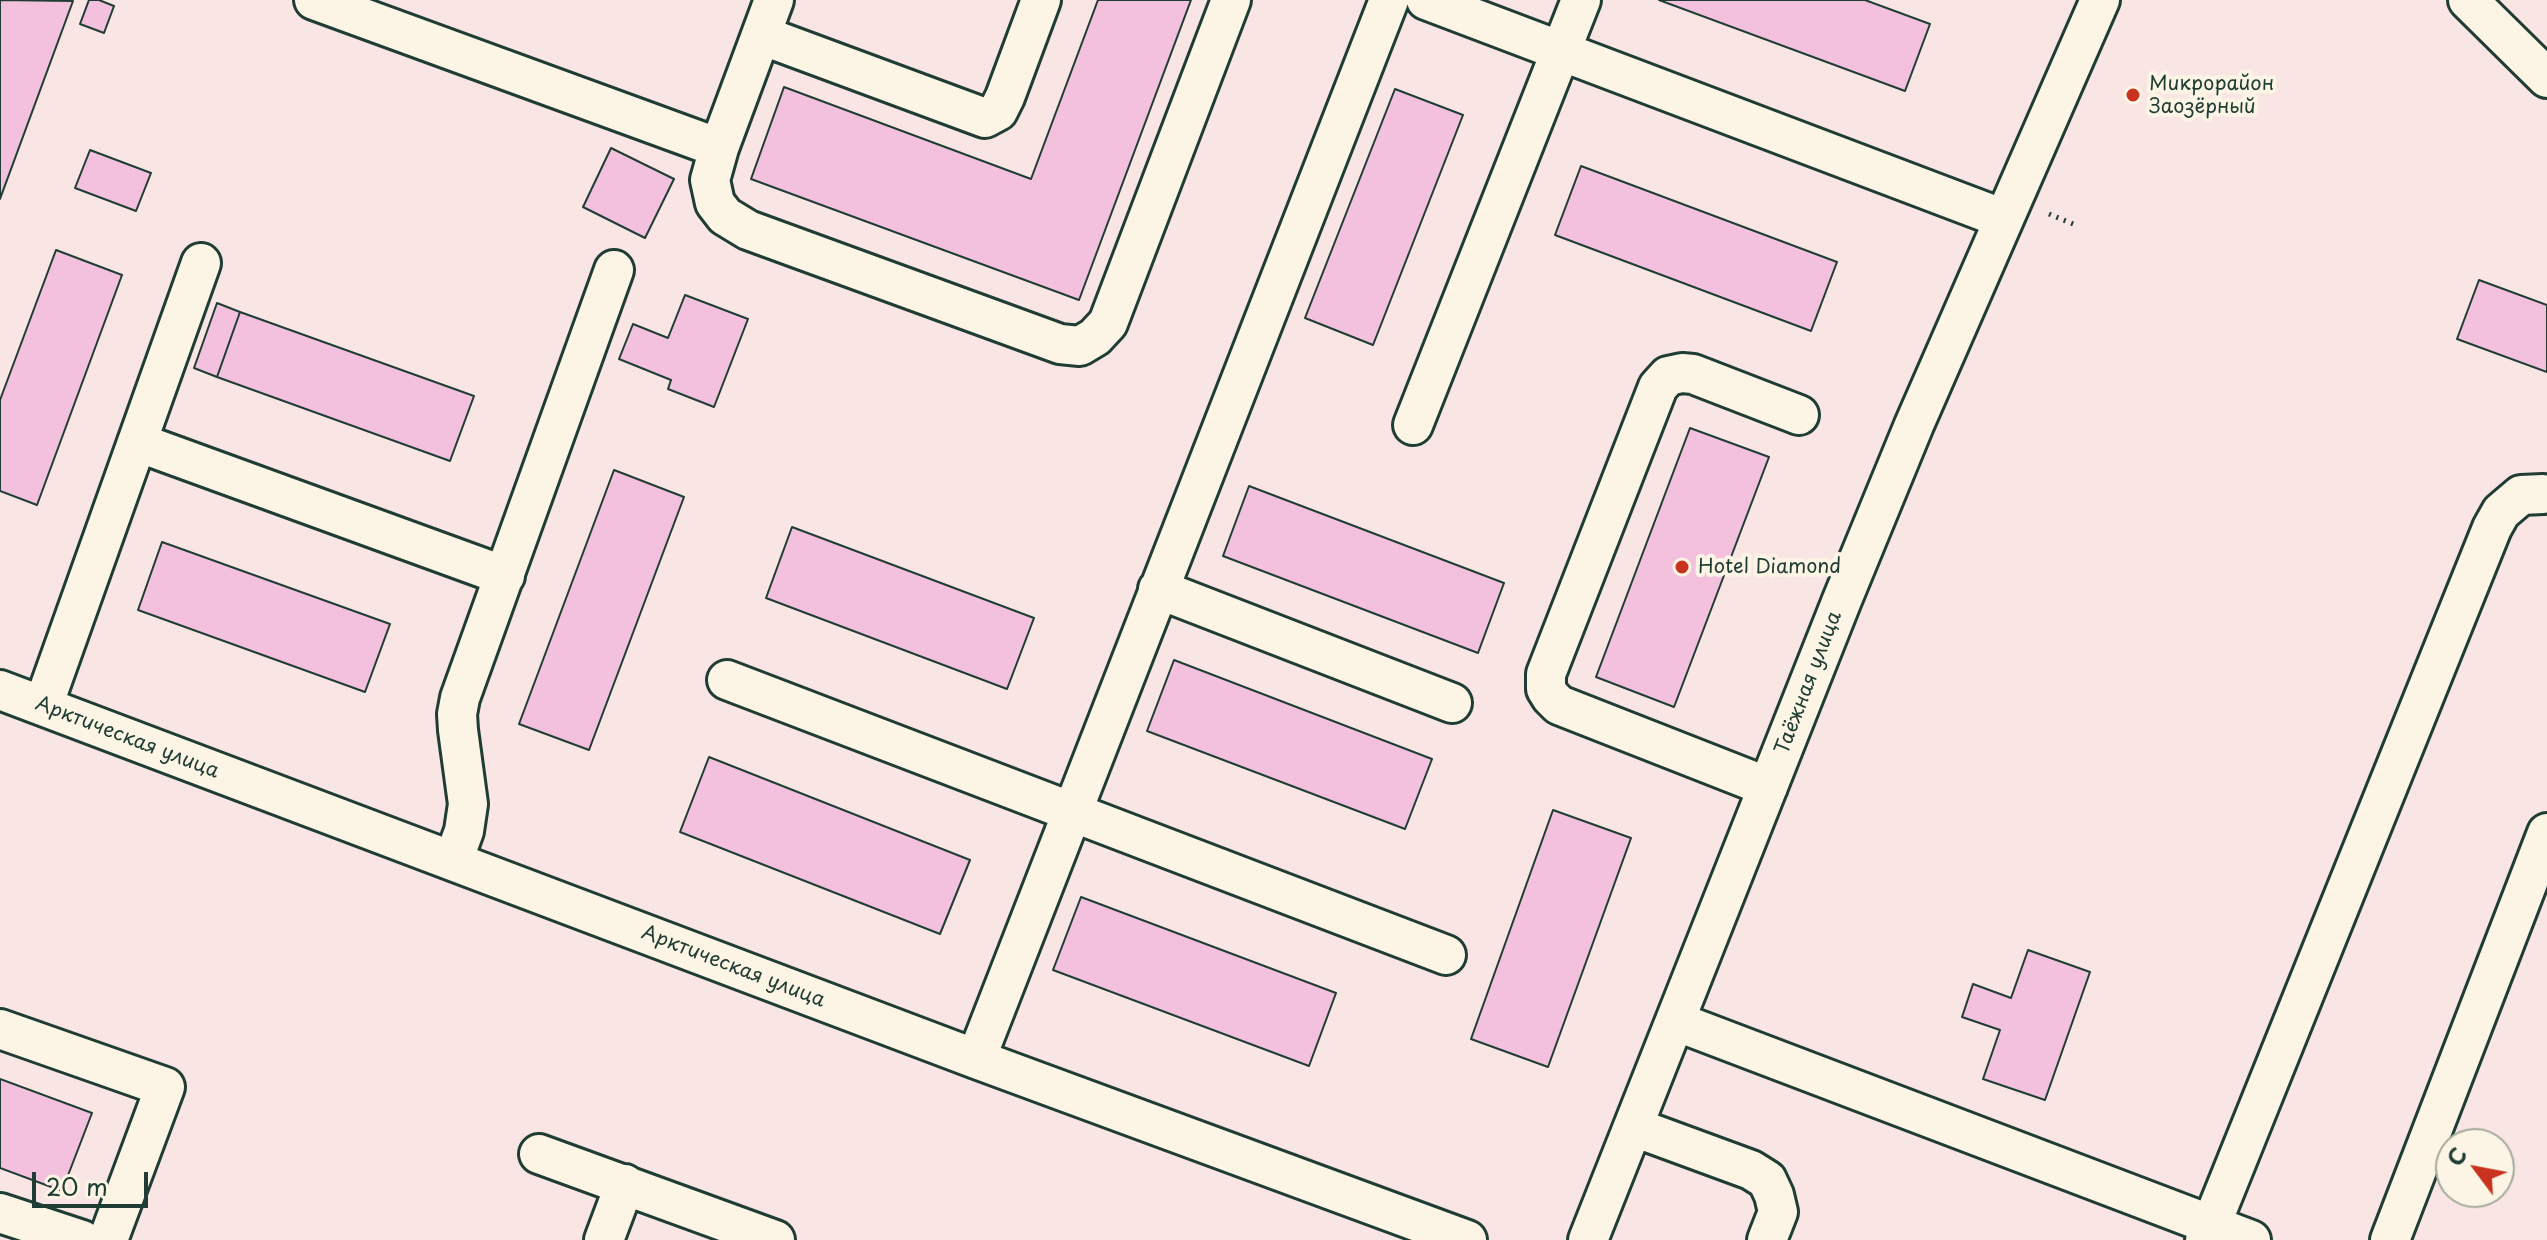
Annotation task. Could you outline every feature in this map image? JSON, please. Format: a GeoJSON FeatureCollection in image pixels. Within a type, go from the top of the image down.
{"type":"FeatureCollection","features":[{"type":"Feature","properties":{"kind":"street"},"geometry":{"type":"LineString","coordinates":[[314,0],[719,148]]}},
{"type":"Feature","properties":{"kind":"street"},"geometry":{"type":"LineString","coordinates":[[774,0],[710,180],[715,203],[725,216],[748,230],[1060,344],[1080,346],[1095,337],[1108,323],[1231,0]]}},
{"type":"Feature","properties":{"kind":"street"},"geometry":{"type":"LineString","coordinates":[[761,35],[985,118],[998,111],[1005,97],[1041,0]]}},
{"type":"Feature","properties":{"kind":"street"},"geometry":{"type":"LineString","coordinates":[[976,1059],[1389,0]]}},
{"type":"Feature","properties":{"kind":"street"},"geometry":{"type":"LineString","coordinates":[[1426,0],[2004,219]]}},
{"type":"Feature","properties":{"kind":"street"},"geometry":{"type":"LineString","coordinates":[[1413,425],[1581,0]]}},
{"type":"Feature","properties":{"kind":"street"},"geometry":{"type":"LineString","coordinates":[[2468,0],[2547,78]]}},
{"type":"Feature","properties":{"kind":"street","name":"Таёжная улица"},"geometry":{"type":"LineString","coordinates":[[1588,1240],[1914,425],[2004,219],[2091,3]]}},
{"type":"Feature","properties":{"kind":"street"},"geometry":{"type":"LineString","coordinates":[[43,706],[201,263]]}},
{"type":"Feature","properties":{"kind":"street"},"geometry":{"type":"LineString","coordinates":[[453,861],[464,831],[468,804],[458,730],[458,706],[614,270]]}},
{"type":"Feature","properties":{"kind":"street"},"geometry":{"type":"LineString","coordinates":[[1768,787],[1559,705],[1546,689],[1546,674],[1658,387],[1668,376],[1693,374],[1799,415]]}},
{"type":"Feature","properties":{"kind":"street"},"geometry":{"type":"LineString","coordinates":[[137,442],[505,576]]}},
{"type":"Feature","properties":{"kind":"street"},"geometry":{"type":"LineString","coordinates":[[2208,1232],[2492,528],[2501,512],[2521,495],[2546,491]]}},
{"type":"Feature","properties":{"kind":"street"},"geometry":{"type":"LineString","coordinates":[[1158,589],[1452,703]]}},
{"type":"Feature","properties":{"kind":"street"},"geometry":{"type":"LineString","coordinates":[[727,680],[1446,955]]}},
{"type":"Feature","properties":{"kind":"street","name":"Арктическая улица"},"geometry":{"type":"LineString","coordinates":[[0,690],[976,1059],[1467,1240]]}},
{"type":"Feature","properties":{"kind":"street"},"geometry":{"type":"LineString","coordinates":[[2390,1240],[2547,833]]}},
{"type":"Feature","properties":{"kind":"street"},"geometry":{"type":"LineString","coordinates":[[1675,1021],[2208,1232],[2251,1240]]}},
{"type":"Feature","properties":{"kind":"street"},"geometry":{"type":"LineString","coordinates":[[0,1029],[165,1087],[108,1240]]}},
{"type":"Feature","properties":{"kind":"street"},"geometry":{"type":"LineString","coordinates":[[1634,1127],[1751,1170],[1767,1180],[1778,1212],[1767,1240]]}},
{"type":"Feature","properties":{"kind":"street"},"geometry":{"type":"LineString","coordinates":[[539,1154],[775,1240]]}},
{"type":"Feature","properties":{"kind":"street"},"geometry":{"type":"LineString","coordinates":[[604,1240],[625,1184]]}},
{"type":"Feature","properties":{"kind":"street"},"geometry":{"type":"LineString","coordinates":[[0,1213],[82,1240]]}},
{"type":"Feature","properties":{"kind":"building"},"geometry":{"type":"Polygon","coordinates":[[[0,0],[73,1],[0,199],[0,0]]]}},
{"type":"Feature","properties":{"kind":"building"},"geometry":{"type":"Polygon","coordinates":[[[89,0],[114,6],[104,33],[80,24],[89,0]]]}},
{"type":"Feature","properties":{"kind":"building"},"geometry":{"type":"Polygon","coordinates":[[[1098,0],[1191,0],[1079,300],[751,179],[784,87],[1031,179],[1098,0]]]}},
{"type":"Feature","properties":{"kind":"building"},"geometry":{"type":"Polygon","coordinates":[[[1659,0],[1865,0],[1930,24],[1905,91],[1659,0]]]}},
{"type":"Feature","properties":{"kind":"building"},"geometry":{"type":"Polygon","coordinates":[[[1395,89],[1463,115],[1373,345],[1305,318],[1395,89]]]}},
{"type":"Feature","properties":{"kind":"building"},"geometry":{"type":"Polygon","coordinates":[[[611,148],[674,179],[645,238],[583,207],[611,148]]]}},
{"type":"Feature","properties":{"kind":"building"},"geometry":{"type":"Polygon","coordinates":[[[90,150],[151,173],[136,211],[75,188],[90,150]]]}},
{"type":"Feature","properties":{"kind":"building"},"geometry":{"type":"Polygon","coordinates":[[[1581,166],[1837,262],[1811,331],[1555,235],[1581,166]]]}},
{"type":"Feature","properties":{"kind":"building"},"geometry":{"type":"Polygon","coordinates":[[[56,250],[122,275],[37,505],[0,491],[0,400],[56,250]]]}},
{"type":"Feature","properties":{"kind":"building"},"geometry":{"type":"Polygon","coordinates":[[[2479,280],[2547,305],[2547,372],[2457,339],[2479,280]]]}},
{"type":"Feature","properties":{"kind":"building"},"geometry":{"type":"Polygon","coordinates":[[[685,295],[748,319],[714,407],[668,389],[671,380],[619,359],[633,324],[668,338],[685,295]]]}},
{"type":"Feature","properties":{"kind":"building"},"geometry":{"type":"Polygon","coordinates":[[[217,303],[240,312],[217,377],[194,368],[217,303]]]}},
{"type":"Feature","properties":{"kind":"building"},"geometry":{"type":"Polygon","coordinates":[[[240,312],[474,396],[450,461],[217,377],[240,312]]]}},
{"type":"Feature","properties":{"kind":"building","name":"Hotel Diamond"},"geometry":{"type":"Polygon","coordinates":[[[1690,428],[1769,457],[1674,707],[1596,677],[1690,428]]]}},
{"type":"Feature","properties":{"kind":"building"},"geometry":{"type":"Polygon","coordinates":[[[614,470],[684,497],[589,750],[519,724],[614,470]]]}},
{"type":"Feature","properties":{"kind":"building"},"geometry":{"type":"Polygon","coordinates":[[[1249,486],[1504,583],[1478,653],[1223,556],[1249,486]]]}},
{"type":"Feature","properties":{"kind":"building"},"geometry":{"type":"Polygon","coordinates":[[[792,527],[1034,618],[1007,689],[766,598],[792,527]]]}},
{"type":"Feature","properties":{"kind":"building"},"geometry":{"type":"Polygon","coordinates":[[[162,542],[390,624],[365,692],[138,610],[162,542]]]}},
{"type":"Feature","properties":{"kind":"building"},"geometry":{"type":"Polygon","coordinates":[[[1174,660],[1432,759],[1405,829],[1147,731],[1174,660]]]}},
{"type":"Feature","properties":{"kind":"building"},"geometry":{"type":"Polygon","coordinates":[[[709,757],[970,860],[940,934],[680,832],[709,757]]]}},
{"type":"Feature","properties":{"kind":"building"},"geometry":{"type":"Polygon","coordinates":[[[1553,810],[1631,838],[1548,1067],[1471,1039],[1553,810]]]}},
{"type":"Feature","properties":{"kind":"building"},"geometry":{"type":"Polygon","coordinates":[[[1081,897],[1336,993],[1309,1066],[1053,970],[1081,897]]]}},
{"type":"Feature","properties":{"kind":"building"},"geometry":{"type":"Polygon","coordinates":[[[2028,950],[2090,972],[2045,1100],[1983,1079],[2000,1030],[1962,1017],[1973,984],[2011,998],[2028,950]]]}},
{"type":"Feature","properties":{"kind":"building"},"geometry":{"type":"Polygon","coordinates":[[[0,1079],[92,1113],[62,1191],[0,1168],[0,1079]]]}},
{"type":"Feature","properties":{"kind":"place","name":"Микрорайон Заозёрный"},"geometry":{"type":"Point","coordinates":[2133,95]}},
{"type":"Feature","properties":{"kind":"place","name":"Hotel Diamond"},"geometry":{"type":"Point","coordinates":[1682,567]}}]}
